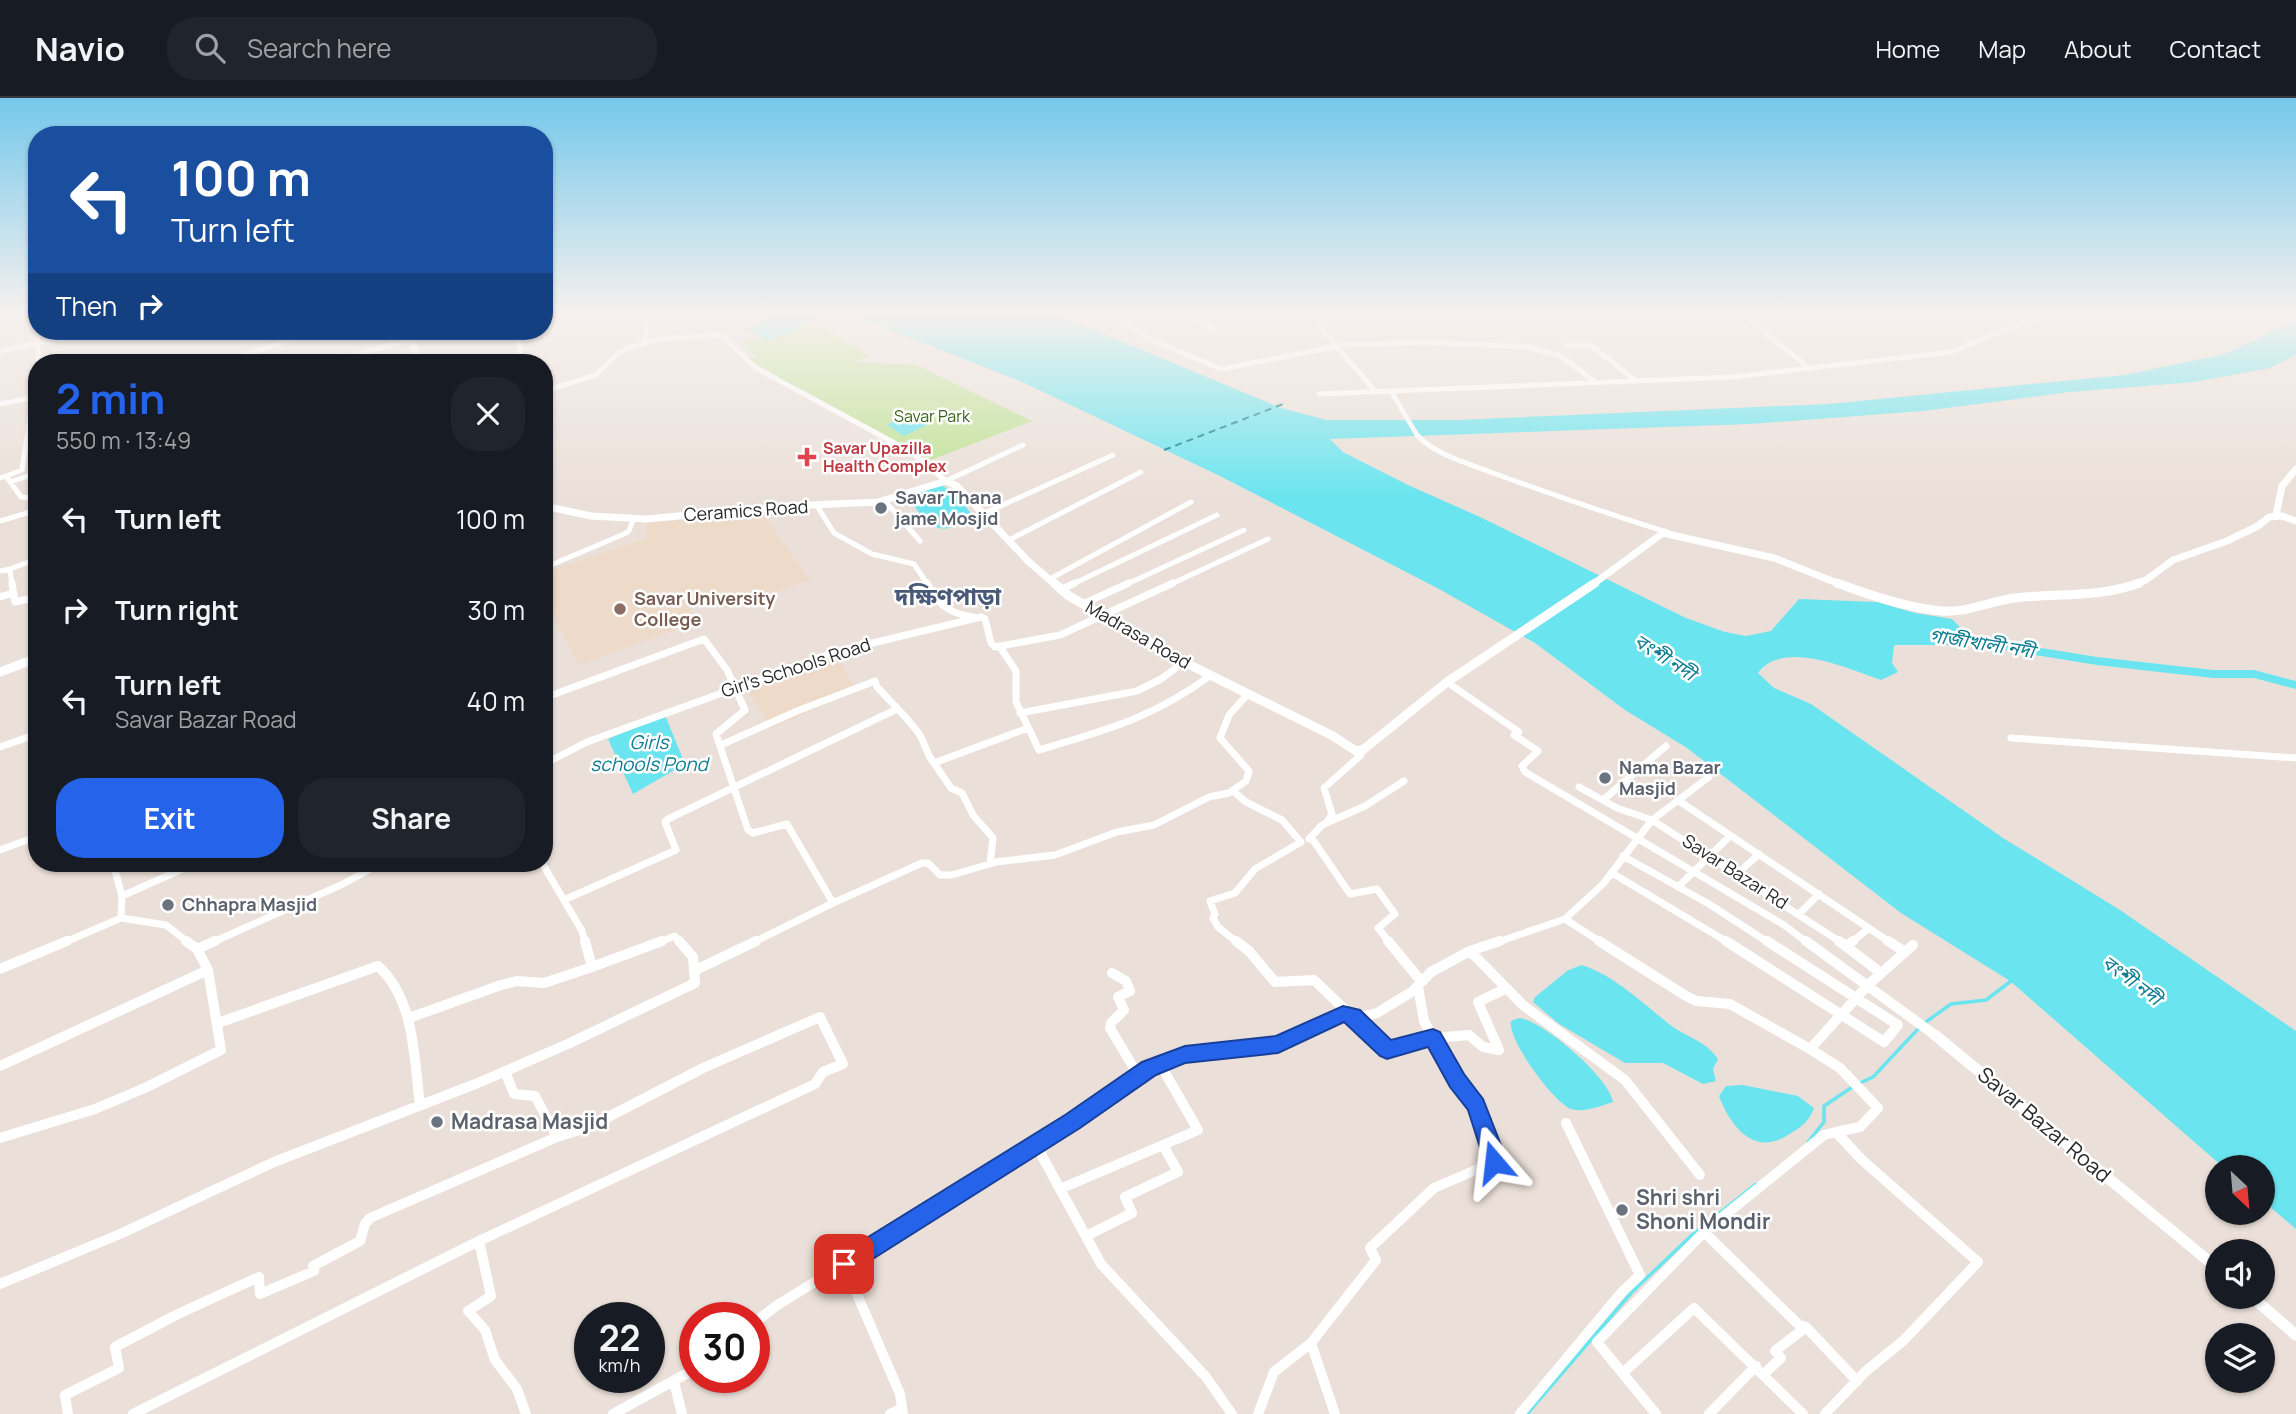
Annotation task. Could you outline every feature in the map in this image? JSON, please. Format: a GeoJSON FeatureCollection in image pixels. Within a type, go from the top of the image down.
{"type":"FeatureCollection","features":[{"type":"Feature","properties":{"kind":"street"},"geometry":{"type":"LineString","coordinates":[[553,388],[595,374]]}},
{"type":"Feature","properties":{"kind":"street"},"geometry":{"type":"LineString","coordinates":[[767,374],[911,452],[946,481],[1023,445]]}},
{"type":"Feature","properties":{"kind":"street"},"geometry":{"type":"LineString","coordinates":[[1360,374],[1376,392]]}},
{"type":"Feature","properties":{"kind":"street"},"geometry":{"type":"LineString","coordinates":[[1585,374],[1596,383]]}},
{"type":"Feature","properties":{"kind":"street"},"geometry":{"type":"LineString","coordinates":[[1627,374],[1635,381]]}},
{"type":"Feature","properties":{"kind":"street"},"geometry":{"type":"LineString","coordinates":[[1319,394],[1755,374]]}},
{"type":"Feature","properties":{"kind":"street"},"geometry":{"type":"LineString","coordinates":[[1391,391],[1417,435],[1427,446],[1464,461],[1577,504],[1667,532],[1774,558],[1863,593],[1940,611],[1963,611],[2013,598],[2084,593],[2133,585],[2146,580],[2173,560],[2227,541],[2276,515],[2296,521]]}},
{"type":"Feature","properties":{"kind":"street"},"geometry":{"type":"LineString","coordinates":[[0,404],[28,399]]}},
{"type":"Feature","properties":{"kind":"street"},"geometry":{"type":"LineString","coordinates":[[5,479],[22,470],[28,437]]}},
{"type":"Feature","properties":{"kind":"street"},"geometry":{"type":"LineString","coordinates":[[985,513],[1112,454]]}},
{"type":"Feature","properties":{"kind":"street"},"geometry":{"type":"LineString","coordinates":[[2276,515],[2282,486],[2296,469]]}},
{"type":"Feature","properties":{"kind":"street"},"geometry":{"type":"LineString","coordinates":[[1009,540],[1141,472]]}},
{"type":"Feature","properties":{"kind":"street"},"geometry":{"type":"LineString","coordinates":[[5,479],[28,475]]}},
{"type":"Feature","properties":{"kind":"street"},"geometry":{"type":"LineString","coordinates":[[5,479],[21,497],[28,498]]}},
{"type":"Feature","properties":{"kind":"street","name":"Ceramics Road"},"geometry":{"type":"LineString","coordinates":[[553,508],[591,516],[633,520],[885,501],[946,481]]}},
{"type":"Feature","properties":{"kind":"street","name":"Madrasa Road"},"geometry":{"type":"LineString","coordinates":[[946,481],[957,486],[1060,590],[1184,662],[1333,736],[1359,753]]}},
{"type":"Feature","properties":{"kind":"street"},"geometry":{"type":"LineString","coordinates":[[885,501],[920,541]]}},
{"type":"Feature","properties":{"kind":"street"},"geometry":{"type":"LineString","coordinates":[[1048,580],[1191,502]]}},
{"type":"Feature","properties":{"kind":"street"},"geometry":{"type":"LineString","coordinates":[[817,506],[834,533],[872,554],[914,564],[935,601],[949,614],[985,619],[991,643],[1000,647],[1016,671],[1016,702],[1040,751],[1130,723],[1180,698],[1211,675]]}},
{"type":"Feature","properties":{"kind":"street"},"geometry":{"type":"LineString","coordinates":[[0,521],[28,511]]}},
{"type":"Feature","properties":{"kind":"street"},"geometry":{"type":"LineString","coordinates":[[1060,590],[1217,515]]}},
{"type":"Feature","properties":{"kind":"street"},"geometry":{"type":"LineString","coordinates":[[553,564],[624,534],[629,531],[633,520]]}},
{"type":"Feature","properties":{"kind":"street"},"geometry":{"type":"LineString","coordinates":[[1083,604],[1244,530]]}},
{"type":"Feature","properties":{"kind":"street"},"geometry":{"type":"LineString","coordinates":[[1505,989],[1478,1002],[1499,1050],[1483,1047],[1469,1035],[1433,1038],[1387,1050],[1314,980],[1275,982],[1249,951],[1229,938],[1213,919],[1216,914],[1210,901],[1235,893],[1254,870],[1311,837],[1326,823],[1332,814],[1324,788],[1359,753],[1483,656],[1578,595],[1657,536],[1667,532]]}},
{"type":"Feature","properties":{"kind":"street"},"geometry":{"type":"LineString","coordinates":[[1000,647],[1060,635],[1268,539]]}},
{"type":"Feature","properties":{"kind":"street"},"geometry":{"type":"LineString","coordinates":[[0,571],[28,562]]}},
{"type":"Feature","properties":{"kind":"street"},"geometry":{"type":"LineString","coordinates":[[10,569],[15,602],[28,599]]}},
{"type":"Feature","properties":{"kind":"street"},"geometry":{"type":"LineString","coordinates":[[0,597],[13,593]]}},
{"type":"Feature","properties":{"kind":"street","name":"Girl's Schools Road"},"geometry":{"type":"LineString","coordinates":[[553,760],[587,743],[735,686],[835,652],[981,617]]}},
{"type":"Feature","properties":{"kind":"street"},"geometry":{"type":"LineString","coordinates":[[553,695],[704,639],[735,686],[746,710],[716,734],[750,832],[787,824],[833,902]]}},
{"type":"Feature","properties":{"kind":"street"},"geometry":{"type":"LineString","coordinates":[[0,672],[28,661]]}},
{"type":"Feature","properties":{"kind":"street"},"geometry":{"type":"LineString","coordinates":[[1020,713],[1138,691],[1161,680],[1184,662]]}},
{"type":"Feature","properties":{"kind":"street"},"geometry":{"type":"LineString","coordinates":[[721,745],[797,711],[875,681],[877,687],[917,731],[923,741],[923,751],[943,779],[951,788],[962,793],[973,815],[990,831],[993,838],[989,849],[990,864]]}},
{"type":"Feature","properties":{"kind":"street"},"geometry":{"type":"LineString","coordinates":[[1447,682],[1465,692],[1538,751],[1522,766],[1525,772],[1638,838]]}},
{"type":"Feature","properties":{"kind":"street"},"geometry":{"type":"LineString","coordinates":[[696,970],[833,902],[922,863],[928,863],[940,875],[953,875],[990,864],[1064,853],[1117,832],[1154,825],[1209,797],[1215,799],[1233,791],[1247,781],[1249,771],[1220,738],[1229,715],[1248,694]]}},
{"type":"Feature","properties":{"kind":"street"},"geometry":{"type":"LineString","coordinates":[[564,900],[676,850],[666,821],[734,785],[897,709]]}},
{"type":"Feature","properties":{"kind":"street"},"geometry":{"type":"LineString","coordinates":[[934,763],[1028,728]]}},
{"type":"Feature","properties":{"kind":"street"},"geometry":{"type":"LineString","coordinates":[[0,747],[28,736]]}},
{"type":"Feature","properties":{"kind":"street"},"geometry":{"type":"LineString","coordinates":[[2011,738],[2296,758]]}},
{"type":"Feature","properties":{"kind":"street"},"geometry":{"type":"LineString","coordinates":[[1603,800],[1666,746]]}},
{"type":"Feature","properties":{"kind":"street"},"geometry":{"type":"LineString","coordinates":[[770,1311],[1036,1145],[1139,1074],[1185,1055],[1204,1051],[1278,1045],[1337,1015],[1377,1013],[1470,951],[1565,919],[1588,900],[1612,873],[1652,820],[1709,776]]}},
{"type":"Feature","properties":{"kind":"street"},"geometry":{"type":"LineString","coordinates":[[1326,823],[1365,806],[1404,781]]}},
{"type":"Feature","properties":{"kind":"street","name":"Savar Bazar Rd"},"geometry":{"type":"LineString","coordinates":[[1579,787],[1652,820],[1738,873],[1847,946],[1881,973]]}},
{"type":"Feature","properties":{"kind":"street"},"geometry":{"type":"LineString","coordinates":[[1233,791],[1246,802],[1282,820],[1301,842]]}},
{"type":"Feature","properties":{"kind":"street"},"geometry":{"type":"LineString","coordinates":[[1679,801],[1905,952]]}},
{"type":"Feature","properties":{"kind":"street"},"geometry":{"type":"LineString","coordinates":[[1678,887],[1730,836]]}},
{"type":"Feature","properties":{"kind":"street"},"geometry":{"type":"LineString","coordinates":[[1258,1414],[1274,1372],[1311,1343],[1376,1260],[1370,1248],[1434,1188],[1494,1162],[1495,1158],[1476,1105],[1457,1081],[1419,1006],[1420,983],[1378,928],[1395,914],[1377,889],[1350,894],[1311,837]]}},
{"type":"Feature","properties":{"kind":"street","name":"Savar Bazar Road"},"geometry":{"type":"LineString","coordinates":[[1638,838],[1784,925],[1915,1018],[2205,1258]]}},
{"type":"Feature","properties":{"kind":"street"},"geometry":{"type":"LineString","coordinates":[[0,850],[28,840]]}},
{"type":"Feature","properties":{"kind":"street"},"geometry":{"type":"LineString","coordinates":[[1738,873],[1759,854]]}},
{"type":"Feature","properties":{"kind":"street"},"geometry":{"type":"LineString","coordinates":[[1612,873],[1695,922],[1884,1042],[1898,1025],[1678,887],[1623,856]]}},
{"type":"Feature","properties":{"kind":"street"},"geometry":{"type":"LineString","coordinates":[[115,872],[122,896],[121,918]]}},
{"type":"Feature","properties":{"kind":"street"},"geometry":{"type":"LineString","coordinates":[[122,896],[176,872]]}},
{"type":"Feature","properties":{"kind":"street"},"geometry":{"type":"LineString","coordinates":[[197,949],[344,884],[365,872]]}},
{"type":"Feature","properties":{"kind":"street"},"geometry":{"type":"LineString","coordinates":[[547,872],[582,931],[592,967]]}},
{"type":"Feature","properties":{"kind":"street"},"geometry":{"type":"LineString","coordinates":[[1799,914],[1819,894]]}},
{"type":"Feature","properties":{"kind":"street"},"geometry":{"type":"LineString","coordinates":[[0,969],[121,918],[166,925],[197,949],[208,970],[221,1050],[94,1109],[0,1138]]}},
{"type":"Feature","properties":{"kind":"street"},"geometry":{"type":"LineString","coordinates":[[1565,919],[1686,996],[1696,1001],[1730,1004],[1810,1049],[1840,1068],[1878,1108],[1860,1127],[1824,1135],[1704,1232],[1597,1342],[1656,1414]]}},
{"type":"Feature","properties":{"kind":"street"},"geometry":{"type":"LineString","coordinates":[[1847,946],[1869,928]]}},
{"type":"Feature","properties":{"kind":"street"},"geometry":{"type":"LineString","coordinates":[[0,1284],[120,1234],[274,1162],[505,1071],[679,993],[695,983],[696,970],[693,957],[674,936],[544,983],[517,981],[501,985],[409,1018]]}},
{"type":"Feature","properties":{"kind":"street"},"geometry":{"type":"LineString","coordinates":[[1810,1049],[1843,1016],[1869,984],[1913,945]]}},
{"type":"Feature","properties":{"kind":"street"},"geometry":{"type":"LineString","coordinates":[[1470,951],[1505,989],[1530,1011],[1625,1080],[1700,1175]]}},
{"type":"Feature","properties":{"kind":"street"},"geometry":{"type":"LineString","coordinates":[[218,1023],[378,966],[387,974],[409,1018],[420,1105]]}},
{"type":"Feature","properties":{"kind":"street"},"geometry":{"type":"LineString","coordinates":[[0,1066],[208,970]]}},
{"type":"Feature","properties":{"kind":"street"},"geometry":{"type":"LineString","coordinates":[[1112,973],[1126,981],[1130,991],[1118,997],[1124,1010],[1111,1023],[1110,1028],[1139,1074]]}},
{"type":"Feature","properties":{"kind":"street"},"geometry":{"type":"LineString","coordinates":[[68,1414],[65,1395],[119,1367],[115,1347],[178,1314],[259,1277],[260,1294],[314,1272],[313,1266],[360,1241],[370,1217],[557,1137],[589,1127],[703,1068],[820,1017],[843,1064],[823,1072],[815,1084],[479,1241],[133,1414]]}},
{"type":"Feature","properties":{"kind":"street"},"geometry":{"type":"LineString","coordinates":[[1060,1189],[1198,1130],[1160,1064]]}},
{"type":"Feature","properties":{"kind":"street"},"geometry":{"type":"LineString","coordinates":[[505,1071],[514,1094],[535,1096],[557,1137]]}},
{"type":"Feature","properties":{"kind":"street"},"geometry":{"type":"LineString","coordinates":[[1520,1414],[1620,1293],[1640,1275],[1566,1123]]}},
{"type":"Feature","properties":{"kind":"street"},"geometry":{"type":"LineString","coordinates":[[1825,1414],[1857,1381],[1903,1341],[1978,1262],[1861,1159],[1836,1132]]}},
{"type":"Feature","properties":{"kind":"street"},"geometry":{"type":"LineString","coordinates":[[1036,1145],[1101,1264],[1206,1377],[1232,1414]]}},
{"type":"Feature","properties":{"kind":"street"},"geometry":{"type":"LineString","coordinates":[[1086,1237],[1132,1213],[1125,1197],[1178,1172],[1163,1145]]}},
{"type":"Feature","properties":{"kind":"street"},"geometry":{"type":"LineString","coordinates":[[1704,1232],[1799,1325],[1805,1327],[1857,1381]]}},
{"type":"Feature","properties":{"kind":"street"},"geometry":{"type":"LineString","coordinates":[[479,1241],[491,1296],[468,1311],[485,1330],[495,1360],[517,1389],[526,1414]]}},
{"type":"Feature","properties":{"kind":"street"},"geometry":{"type":"LineString","coordinates":[[844,1264],[900,1394],[902,1411],[890,1414]]}},
{"type":"Feature","properties":{"kind":"street"},"geometry":{"type":"LineString","coordinates":[[1624,1372],[1695,1308],[1803,1414]]}},
{"type":"Feature","properties":{"kind":"street"},"geometry":{"type":"LineString","coordinates":[[2266,1309],[2296,1335]]}},
{"type":"Feature","properties":{"kind":"street"},"geometry":{"type":"LineString","coordinates":[[1709,1414],[1760,1370],[1781,1358],[1775,1351],[1805,1327]]}},
{"type":"Feature","properties":{"kind":"street"},"geometry":{"type":"LineString","coordinates":[[1311,1343],[1335,1414]]}},
{"type":"Feature","properties":{"kind":"street"},"geometry":{"type":"LineString","coordinates":[[613,1414],[679,1379]]}},
{"type":"Feature","properties":{"kind":"street"},"geometry":{"type":"LineString","coordinates":[[674,1382],[682,1414]]}},
{"type":"Feature","properties":{"kind":"shaded area"},"geometry":{"type":"Polygon","coordinates":[[[762,513],[810,580],[727,609],[681,594],[698,622],[579,665],[553,614],[553,569],[646,539],[646,523],[762,513]]]}},
{"type":"Feature","properties":{"kind":"shaded area"},"geometry":{"type":"Polygon","coordinates":[[[835,652],[857,691],[771,728],[743,684],[835,652]]]}},
{"type":"Feature","properties":{"kind":"green space","name":"Savar Park"},"geometry":{"type":"Polygon","coordinates":[[[775,374],[935,374],[1032,421],[931,460],[796,386],[791,387],[775,374]]]}},
{"type":"Feature","properties":{"kind":"water","name":"বংশী নদী"},"geometry":{"type":"Polygon","coordinates":[[[1003,374],[1200,374],[1281,408],[1327,420],[1457,420],[1829,404],[2127,374],[2235,374],[2194,382],[2070,392],[1923,411],[1750,424],[1330,439],[1343,452],[1408,485],[1480,517],[1686,618],[1725,632],[1746,636],[1771,631],[1799,599],[1877,602],[1915,613],[1952,619],[1961,628],[1967,645],[1894,645],[1892,663],[1898,672],[1881,680],[1835,664],[1800,657],[1769,663],[1758,673],[1774,688],[1811,704],[2003,838],[2120,910],[2296,1031],[2296,1229],[2275,1211],[2275,1155],[2209,1155],[2010,981],[1901,913],[1687,748],[1625,710],[1535,643],[1439,589],[1220,476],[1003,374]]]}},
{"type":"Feature","properties":{"kind":"water"},"geometry":{"type":"Polygon","coordinates":[[[912,412],[931,423],[904,436],[887,425],[912,412]]]}},
{"type":"Feature","properties":{"kind":"water"},"geometry":{"type":"Polygon","coordinates":[[[941,485],[954,492],[973,516],[950,528],[934,526],[906,496],[941,485]]]}},
{"type":"Feature","properties":{"kind":"water","name":"Girls schools Pond"},"geometry":{"type":"Polygon","coordinates":[[[665,715],[685,764],[633,794],[608,739],[665,715]]]}},
{"type":"Feature","properties":{"kind":"water"},"geometry":{"type":"Polygon","coordinates":[[[1581,965],[1605,975],[1673,1027],[1709,1048],[1718,1059],[1713,1069],[1716,1081],[1703,1084],[1663,1063],[1625,1063],[1559,1024],[1533,1002],[1535,997],[1567,971],[1581,965]]]}},
{"type":"Feature","properties":{"kind":"water"},"geometry":{"type":"Polygon","coordinates":[[[1519,1018],[1543,1029],[1574,1052],[1600,1079],[1613,1102],[1581,1110],[1571,1109],[1563,1104],[1543,1083],[1523,1055],[1511,1021],[1519,1018]]]}},
{"type":"Feature","properties":{"kind":"water"},"geometry":{"type":"Polygon","coordinates":[[[1743,1085],[1798,1096],[1814,1108],[1804,1124],[1788,1135],[1776,1141],[1754,1140],[1737,1127],[1719,1096],[1726,1086],[1743,1085]]]}},
{"type":"Feature","properties":{"kind":"waterway","name":"গাজীখালী নদী"},"geometry":{"type":"LineString","coordinates":[[1948,637],[2097,661],[2213,674],[2254,674],[2296,685]]}},
{"type":"Feature","properties":{"kind":"waterway"},"geometry":{"type":"LineString","coordinates":[[1923,1024],[1951,1004],[1986,1000],[2011,981]]}},
{"type":"Feature","properties":{"kind":"waterway"},"geometry":{"type":"LineString","coordinates":[[1860,1083],[1873,1077],[1919,1028]]}},
{"type":"Feature","properties":{"kind":"waterway"},"geometry":{"type":"LineString","coordinates":[[1808,1142],[1824,1122],[1824,1106],[1854,1086]]}},
{"type":"Feature","properties":{"kind":"waterway"},"geometry":{"type":"LineString","coordinates":[[1527,1414],[1632,1292],[1692,1235],[1756,1184]]}},
{"type":"Feature","properties":{"kind":"ferry route"},"geometry":{"type":"LineString","coordinates":[[1164,450],[1283,404]]}},
{"type":"Feature","properties":{"kind":"place","name":"Savar Upazilla Health Complex"},"geometry":{"type":"Point","coordinates":[807,457]}},
{"type":"Feature","properties":{"kind":"place","name":"Savar Thana jame Mosjid"},"geometry":{"type":"Point","coordinates":[881,508]}},
{"type":"Feature","properties":{"kind":"place","name":"Savar University College"},"geometry":{"type":"Point","coordinates":[620,609]}},
{"type":"Feature","properties":{"kind":"place","name":"Nama Bazar Masjid"},"geometry":{"type":"Point","coordinates":[1605,778]}},
{"type":"Feature","properties":{"kind":"place","name":"Chhapra Masjid"},"geometry":{"type":"Point","coordinates":[168,905]}},
{"type":"Feature","properties":{"kind":"place","name":"Madrasa Masjid"},"geometry":{"type":"Point","coordinates":[437,1122]}},
{"type":"Feature","properties":{"kind":"place","name":"Shri shri Shoni Mondir"},"geometry":{"type":"Point","coordinates":[1622,1210]}},
{"type":"Feature","properties":{"kind":"district","name":"দক্ষিণপাড়া"},"geometry":{"type":"Point","coordinates":[948,597]}},
{"type":"Feature","properties":{"kind":"route"},"geometry":{"type":"LineString","coordinates":[[844,1264],[1073,1122],[1149,1068],[1204,1051],[1278,1045],[1343,1014],[1354,1016],[1387,1050],[1433,1038],[1457,1081],[1476,1105],[1495,1158],[1494,1162]]}}]}
